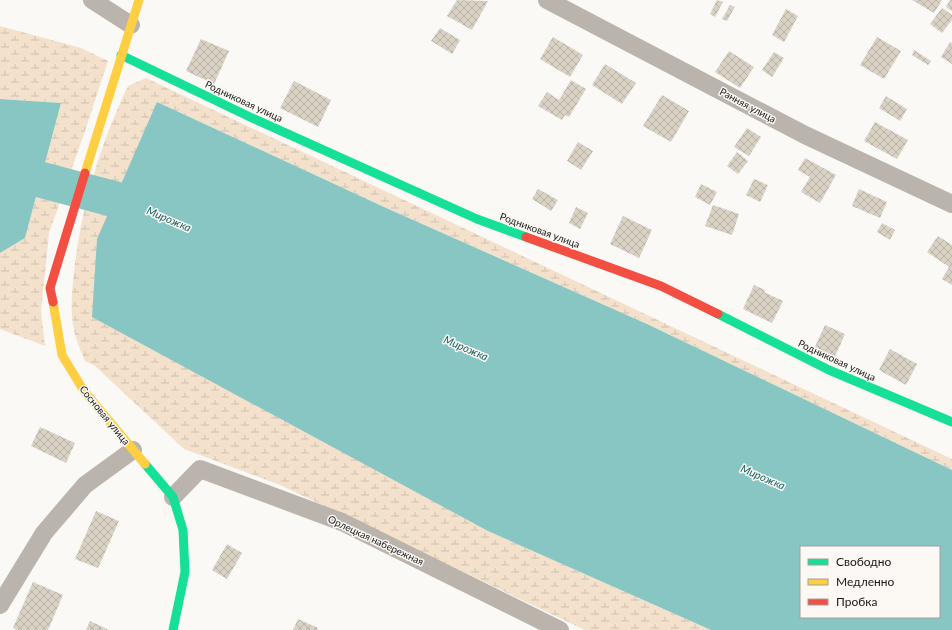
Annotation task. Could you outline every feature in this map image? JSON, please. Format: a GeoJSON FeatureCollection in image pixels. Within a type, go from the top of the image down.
{"type":"FeatureCollection","features":[{"type":"Feature","properties":{"kind":"street"},"geometry":{"type":"LineString","coordinates":[[92,0],[131,25]]}},
{"type":"Feature","properties":{"kind":"street"},"geometry":{"type":"LineString","coordinates":[[121,54],[138,0]]}},
{"type":"Feature","properties":{"kind":"street","name":"Ранняя улица"},"geometry":{"type":"LineString","coordinates":[[547,0],[805,135],[952,204]]}},
{"type":"Feature","properties":{"kind":"street","name":"Сосновая улица"},"geometry":{"type":"LineString","coordinates":[[121,54],[50,288],[62,355],[84,390],[173,497],[183,530],[185,572],[173,630]]}},
{"type":"Feature","properties":{"kind":"street","name":"Родниковая улица"},"geometry":{"type":"LineString","coordinates":[[121,54],[250,117],[477,219],[661,286],[829,370],[952,422]]}},
{"type":"Feature","properties":{"kind":"street","name":"Сосновая улица"},"geometry":{"type":"LineString","coordinates":[[0,606],[44,532],[85,485],[133,450]]}},
{"type":"Feature","properties":{"kind":"street","name":"Орлецкая набережная"},"geometry":{"type":"LineString","coordinates":[[173,497],[200,469],[342,522],[560,630]]}},
{"type":"Feature","properties":{"kind":"green space"},"geometry":{"type":"Polygon","coordinates":[[[0,26],[81,48],[108,61],[49,233],[41,311],[45,346],[0,329],[0,253],[25,238],[61,103],[0,99],[0,26]]]}},
{"type":"Feature","properties":{"kind":"green space"},"geometry":{"type":"Polygon","coordinates":[[[146,78],[952,459],[952,470],[647,324],[384,207],[157,102],[488,531],[711,630],[585,630],[280,485],[184,449],[95,366],[85,361],[75,334],[72,316],[73,286],[81,224],[100,153],[128,86],[146,78]]]}},
{"type":"Feature","properties":{"kind":"water"},"geometry":{"type":"Polygon","coordinates":[[[0,99],[61,103],[25,238],[0,253],[0,99]]]}},
{"type":"Feature","properties":{"kind":"water"},"geometry":{"type":"Polygon","coordinates":[[[157,102],[384,207],[647,324],[952,470],[952,630],[711,630],[488,531],[92,317],[97,239],[157,102]]]}},
{"type":"Feature","properties":{"kind":"building"},"geometry":{"type":"Polygon","coordinates":[[[457,0],[488,1],[472,30],[447,16],[457,0]]]}},
{"type":"Feature","properties":{"kind":"building"},"geometry":{"type":"Polygon","coordinates":[[[717,0],[723,2],[715,17],[710,14],[717,0]]]}},
{"type":"Feature","properties":{"kind":"building"},"geometry":{"type":"Polygon","coordinates":[[[912,0],[942,0],[934,13],[912,0]]]}},
{"type":"Feature","properties":{"kind":"building"},"geometry":{"type":"Polygon","coordinates":[[[950,0],[952,0],[952,11],[946,7],[950,0]]]}},
{"type":"Feature","properties":{"kind":"building"},"geometry":{"type":"Polygon","coordinates":[[[730,5],[735,7],[727,21],[722,19],[730,5]]]}},
{"type":"Feature","properties":{"kind":"building"},"geometry":{"type":"Polygon","coordinates":[[[942,8],[952,15],[952,20],[942,33],[930,24],[942,8]]]}},
{"type":"Feature","properties":{"kind":"building"},"geometry":{"type":"Polygon","coordinates":[[[786,9],[798,16],[784,42],[772,35],[786,9]]]}},
{"type":"Feature","properties":{"kind":"building"},"geometry":{"type":"Polygon","coordinates":[[[440,28],[460,40],[452,54],[431,41],[440,28]]]}},
{"type":"Feature","properties":{"kind":"building"},"geometry":{"type":"Polygon","coordinates":[[[553,37],[583,55],[570,77],[540,59],[553,37]]]}},
{"type":"Feature","properties":{"kind":"building"},"geometry":{"type":"Polygon","coordinates":[[[877,37],[901,51],[884,79],[860,65],[877,37]]]}},
{"type":"Feature","properties":{"kind":"building"},"geometry":{"type":"Polygon","coordinates":[[[201,39],[229,51],[214,84],[186,71],[201,39]]]}},
{"type":"Feature","properties":{"kind":"building"},"geometry":{"type":"Polygon","coordinates":[[[950,42],[952,43],[952,64],[941,57],[950,42]]]}},
{"type":"Feature","properties":{"kind":"building"},"geometry":{"type":"Polygon","coordinates":[[[914,50],[931,61],[928,65],[912,55],[914,50]]]}},
{"type":"Feature","properties":{"kind":"building"},"geometry":{"type":"Polygon","coordinates":[[[729,51],[754,67],[740,88],[715,72],[729,51]]]}},
{"type":"Feature","properties":{"kind":"building"},"geometry":{"type":"Polygon","coordinates":[[[774,52],[784,58],[772,77],[762,70],[774,52]]]}},
{"type":"Feature","properties":{"kind":"building"},"geometry":{"type":"Polygon","coordinates":[[[605,64],[636,83],[622,104],[592,85],[605,64]]]}},
{"type":"Feature","properties":{"kind":"building"},"geometry":{"type":"Polygon","coordinates":[[[571,80],[586,89],[569,117],[565,115],[562,120],[538,106],[547,92],[559,100],[571,80]]]}},
{"type":"Feature","properties":{"kind":"building"},"geometry":{"type":"Polygon","coordinates":[[[294,81],[331,100],[318,127],[280,108],[294,81]]]}},
{"type":"Feature","properties":{"kind":"building"},"geometry":{"type":"Polygon","coordinates":[[[662,95],[689,111],[671,142],[643,126],[662,95]]]}},
{"type":"Feature","properties":{"kind":"building"},"geometry":{"type":"Polygon","coordinates":[[[886,96],[907,109],[900,121],[879,108],[886,96]]]}},
{"type":"Feature","properties":{"kind":"building"},"geometry":{"type":"Polygon","coordinates":[[[875,122],[908,140],[897,159],[864,141],[875,122]]]}},
{"type":"Feature","properties":{"kind":"building"},"geometry":{"type":"Polygon","coordinates":[[[747,128],[761,137],[749,156],[734,147],[747,128]]]}},
{"type":"Feature","properties":{"kind":"building"},"geometry":{"type":"Polygon","coordinates":[[[578,142],[593,151],[581,170],[567,161],[578,142]]]}},
{"type":"Feature","properties":{"kind":"building"},"geometry":{"type":"Polygon","coordinates":[[[737,152],[748,161],[738,174],[727,166],[737,152]]]}},
{"type":"Feature","properties":{"kind":"building"},"geometry":{"type":"Polygon","coordinates":[[[805,158],[836,175],[820,203],[801,192],[810,177],[798,170],[805,158]]]}},
{"type":"Feature","properties":{"kind":"building"},"geometry":{"type":"Polygon","coordinates":[[[754,179],[768,185],[760,202],[746,195],[754,179]]]}},
{"type":"Feature","properties":{"kind":"building"},"geometry":{"type":"Polygon","coordinates":[[[701,184],[717,192],[710,205],[695,197],[701,184]]]}},
{"type":"Feature","properties":{"kind":"building"},"geometry":{"type":"Polygon","coordinates":[[[538,189],[558,200],[551,211],[532,199],[538,189]]]}},
{"type":"Feature","properties":{"kind":"building"},"geometry":{"type":"Polygon","coordinates":[[[859,189],[887,202],[880,218],[852,206],[859,189]]]}},
{"type":"Feature","properties":{"kind":"building"},"geometry":{"type":"Polygon","coordinates":[[[713,205],[739,214],[732,235],[705,226],[713,205]]]}},
{"type":"Feature","properties":{"kind":"building"},"geometry":{"type":"Polygon","coordinates":[[[576,207],[588,213],[580,229],[569,223],[576,207]]]}},
{"type":"Feature","properties":{"kind":"building"},"geometry":{"type":"Polygon","coordinates":[[[623,216],[652,230],[639,258],[610,244],[623,216]]]}},
{"type":"Feature","properties":{"kind":"building"},"geometry":{"type":"Polygon","coordinates":[[[882,223],[895,230],[890,240],[877,232],[882,223]]]}},
{"type":"Feature","properties":{"kind":"building"},"geometry":{"type":"Polygon","coordinates":[[[938,236],[952,245],[952,285],[942,279],[949,267],[927,252],[938,236]]]}},
{"type":"Feature","properties":{"kind":"building"},"geometry":{"type":"Polygon","coordinates":[[[754,285],[765,290],[764,292],[783,301],[772,323],[743,309],[754,285]]]}},
{"type":"Feature","properties":{"kind":"building"},"geometry":{"type":"Polygon","coordinates":[[[825,325],[845,334],[834,359],[814,349],[825,325]]]}},
{"type":"Feature","properties":{"kind":"building"},"geometry":{"type":"Polygon","coordinates":[[[890,349],[917,364],[906,385],[879,370],[890,349]]]}},
{"type":"Feature","properties":{"kind":"building"},"geometry":{"type":"Polygon","coordinates":[[[40,427],[75,443],[66,463],[31,446],[40,427]]]}},
{"type":"Feature","properties":{"kind":"building"},"geometry":{"type":"Polygon","coordinates":[[[96,511],[119,521],[98,568],[75,559],[96,511]]]}},
{"type":"Feature","properties":{"kind":"building"},"geometry":{"type":"Polygon","coordinates":[[[227,544],[242,553],[227,579],[212,570],[227,544]]]}},
{"type":"Feature","properties":{"kind":"building"},"geometry":{"type":"Polygon","coordinates":[[[33,582],[63,595],[48,630],[17,630],[13,628],[33,582]]]}},
{"type":"Feature","properties":{"kind":"building"},"geometry":{"type":"Polygon","coordinates":[[[298,619],[318,628],[317,630],[293,630],[298,619]]]}},
{"type":"Feature","properties":{"kind":"building"},"geometry":{"type":"Polygon","coordinates":[[[90,621],[109,630],[86,630],[90,621]]]}},
{"type":"Feature","properties":{"kind":"waterway","name":"Мирожка"},"geometry":{"type":"LineString","coordinates":[[0,169],[140,206],[162,216]]}},
{"type":"Feature","properties":{"kind":"traffic: fast"},"geometry":{"type":"LineString","coordinates":[[121,55],[250,117],[477,219],[526,237]]}},
{"type":"Feature","properties":{"kind":"traffic: fast"},"geometry":{"type":"LineString","coordinates":[[718,314],[829,370],[952,422]]}},
{"type":"Feature","properties":{"kind":"traffic: fast"},"geometry":{"type":"LineString","coordinates":[[145,464],[173,497],[183,530],[185,572],[173,630]]}},
{"type":"Feature","properties":{"kind":"traffic: slow"},"geometry":{"type":"LineString","coordinates":[[85,173],[139,0]]}},
{"type":"Feature","properties":{"kind":"traffic: slow"},"geometry":{"type":"LineString","coordinates":[[53,302],[62,355],[84,391],[145,464]]}},
{"type":"Feature","properties":{"kind":"traffic: jam"},"geometry":{"type":"LineString","coordinates":[[53,302],[50,288],[85,173]]}},
{"type":"Feature","properties":{"kind":"traffic: jam"},"geometry":{"type":"LineString","coordinates":[[526,237],[661,286],[718,314]]}}]}
